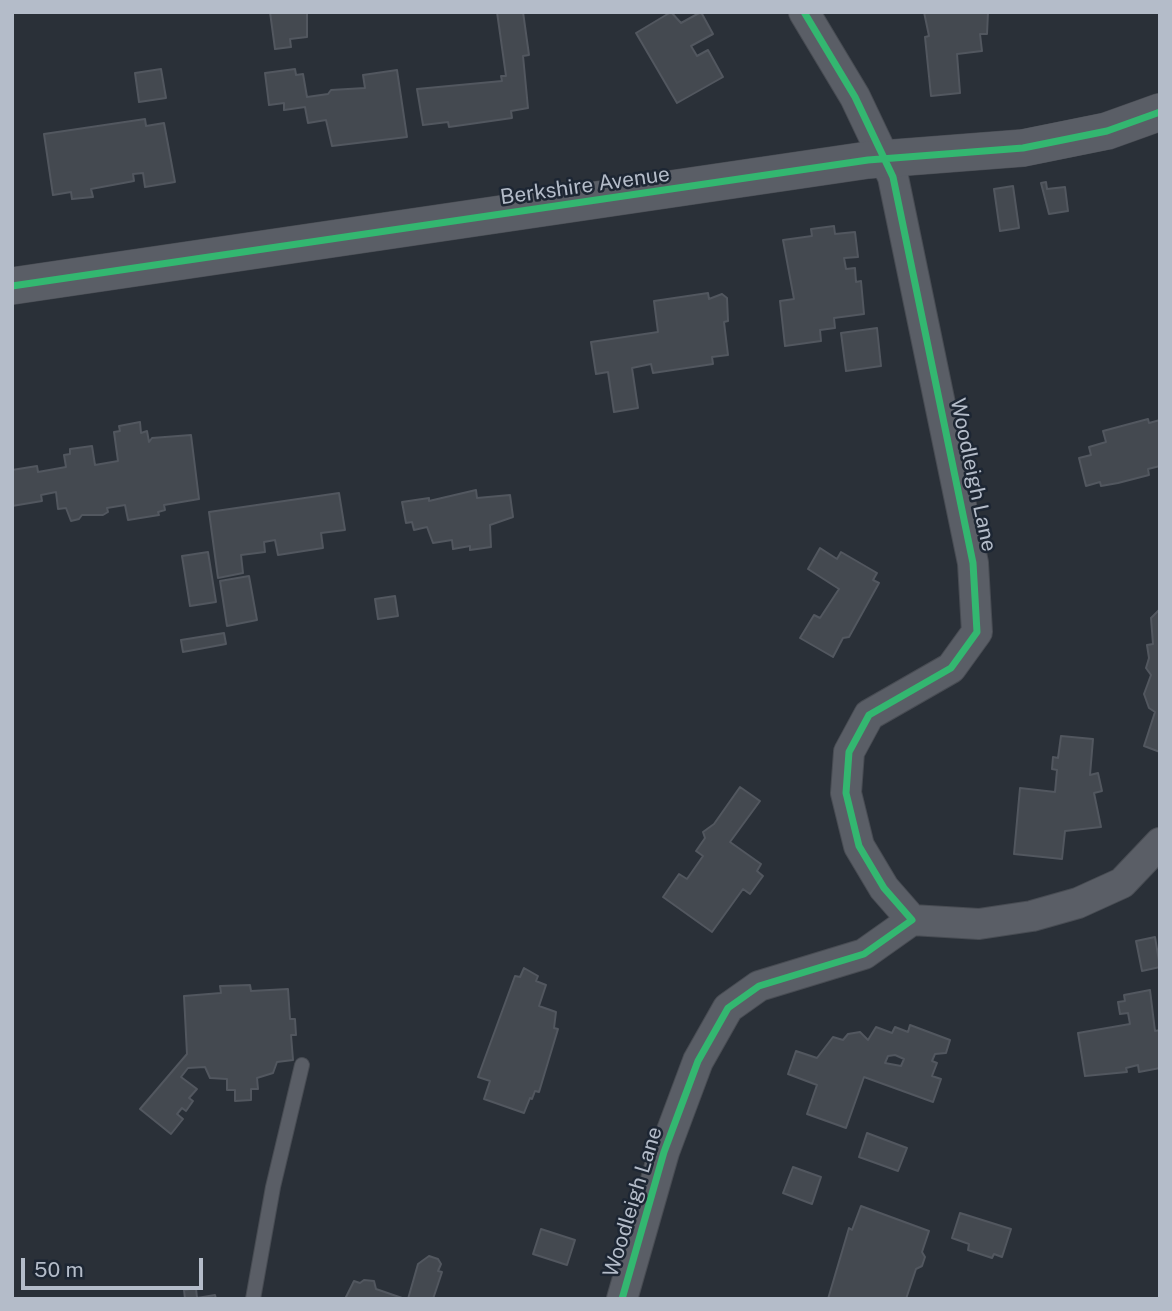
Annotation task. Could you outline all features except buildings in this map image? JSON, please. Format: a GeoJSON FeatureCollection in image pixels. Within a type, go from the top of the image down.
{"type":"FeatureCollection","features":[{"type":"Feature","properties":{"kind":"street","name":"Woodleigh Lane"},"geometry":{"type":"LineString","coordinates":[[622,1299],[664,1152],[698,1060],[728,1008],[759,986],[864,954],[912,920],[884,888],[859,846],[846,793],[849,752],[869,715],[951,668],[977,632],[973,563],[893,177],[855,97],[804,12]]}},
{"type":"Feature","properties":{"kind":"street","name":"Berkshire Avenue"},"geometry":{"type":"LineString","coordinates":[[12,286],[886,158],[1023,148],[1107,131],[1160,112]]}},
{"type":"Feature","properties":{"kind":"street"},"geometry":{"type":"LineString","coordinates":[[912,920],[979,924],[1032,916],[1078,903],[1122,883],[1160,843]]}},
{"type":"Feature","properties":{"kind":"lane"},"geometry":{"type":"LineString","coordinates":[[253,1299],[273,1187],[302,1065]]}},
{"type":"Feature","properties":{"kind":"cycle path"},"geometry":{"type":"LineString","coordinates":[[622,1299],[664,1152],[698,1061],[728,1008],[759,986],[864,954],[912,920],[884,888],[859,846],[846,793],[849,752],[869,715],[951,668],[977,632],[973,563],[893,177],[855,97],[804,12]]}},
{"type":"Feature","properties":{"kind":"cycle path"},"geometry":{"type":"LineString","coordinates":[[12,286],[868,160],[1023,148],[1107,131],[1160,112]]}}]}
